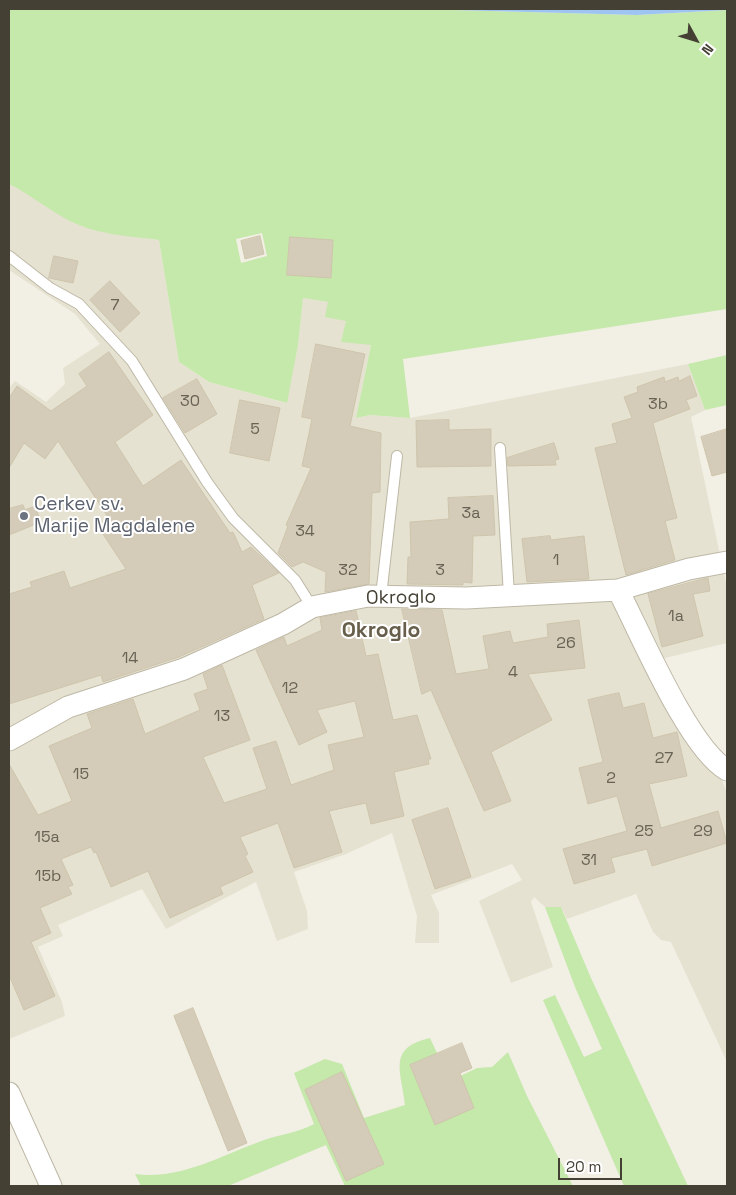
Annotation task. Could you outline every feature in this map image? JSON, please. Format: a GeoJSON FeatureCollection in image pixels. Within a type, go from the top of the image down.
{"type":"FeatureCollection","features":[{"type":"Feature","properties":{"kind":"street","name":"Okroglo"},"geometry":{"type":"LineString","coordinates":[[9,740],[68,707],[184,669],[283,624],[312,607],[368,596],[466,598],[618,590],[689,569],[727,562]]}},
{"type":"Feature","properties":{"kind":"street"},"geometry":{"type":"LineString","coordinates":[[618,590],[686,723],[704,750],[724,768]]}},
{"type":"Feature","properties":{"kind":"street"},"geometry":{"type":"LineString","coordinates":[[9,1093],[51,1186]]}},
{"type":"Feature","properties":{"kind":"lane"},"geometry":{"type":"LineString","coordinates":[[9,256],[43,284],[79,304],[132,361],[207,482],[233,518],[295,580],[312,607]]}},
{"type":"Feature","properties":{"kind":"lane"},"geometry":{"type":"LineString","coordinates":[[500,448],[509,595]]}},
{"type":"Feature","properties":{"kind":"lane"},"geometry":{"type":"LineString","coordinates":[[381,596],[397,456]]}},
{"type":"Feature","properties":{"kind":"shaded area"},"geometry":{"type":"Polygon","coordinates":[[[9,184],[72,222],[94,230],[159,240],[179,362],[209,382],[286,403],[298,345],[303,298],[328,302],[371,345],[356,418],[370,415],[410,418],[688,364],[705,410],[691,417],[727,588],[727,643],[661,659],[709,743],[727,794],[727,1062],[671,942],[661,940],[653,932],[636,894],[567,919],[561,907],[545,907],[534,897],[531,902],[553,967],[511,983],[479,901],[522,880],[512,864],[431,895],[439,913],[439,943],[415,943],[417,916],[392,833],[346,854],[294,872],[307,911],[308,929],[277,941],[256,882],[166,929],[142,889],[58,925],[63,936],[38,947],[62,1002],[65,1016],[9,1039],[9,388],[15,381],[46,402],[65,384],[63,368],[100,344],[75,314],[9,270],[9,184]]]}},
{"type":"Feature","properties":{"kind":"green space"},"geometry":{"type":"Polygon","coordinates":[[[9,9],[417,9],[637,15],[727,10],[727,309],[403,359],[410,418],[370,415],[356,418],[371,345],[341,342],[346,321],[325,317],[328,302],[303,298],[298,345],[287,403],[209,382],[179,362],[159,240],[93,230],[82,226],[64,218],[9,184],[9,9]],[[262,233],[236,239],[241,263],[267,256],[262,233]]]}},
{"type":"Feature","properties":{"kind":"green space"},"geometry":{"type":"Polygon","coordinates":[[[727,355],[727,405],[705,410],[688,364],[727,355]]]}},
{"type":"Feature","properties":{"kind":"green space"},"geometry":{"type":"Polygon","coordinates":[[[545,907],[561,907],[591,978],[688,1186],[624,1186],[543,1000],[555,995],[584,1057],[602,1049],[575,987],[545,907]]]}},
{"type":"Feature","properties":{"kind":"green space"},"geometry":{"type":"Polygon","coordinates":[[[430,1038],[450,1081],[477,1068],[492,1067],[508,1052],[527,1096],[573,1186],[345,1186],[326,1145],[228,1186],[141,1186],[135,1174],[153,1175],[186,1170],[267,1139],[314,1124],[294,1073],[325,1059],[342,1064],[364,1118],[405,1105],[400,1072],[402,1055],[407,1048],[416,1042],[430,1038]]]}},
{"type":"Feature","properties":{"kind":"water"},"geometry":{"type":"Polygon","coordinates":[[[417,9],[727,9],[727,10],[637,15],[417,9]]]}},
{"type":"Feature","properties":{"kind":"building"},"geometry":{"type":"Polygon","coordinates":[[[260,236],[264,254],[245,259],[241,241],[260,236]]]}},
{"type":"Feature","properties":{"kind":"building"},"geometry":{"type":"Polygon","coordinates":[[[290,237],[333,240],[331,278],[287,275],[290,237]]]}},
{"type":"Feature","properties":{"kind":"building"},"geometry":{"type":"Polygon","coordinates":[[[54,256],[78,261],[73,283],[49,278],[54,256]]]}},
{"type":"Feature","properties":{"kind":"building"},"geometry":{"type":"Polygon","coordinates":[[[110,281],[140,313],[120,332],[90,300],[110,281]]]}},
{"type":"Feature","properties":{"kind":"building"},"geometry":{"type":"Polygon","coordinates":[[[316,344],[365,354],[350,426],[381,433],[380,492],[372,493],[369,584],[325,592],[326,572],[303,562],[292,567],[278,553],[288,526],[286,525],[311,468],[302,466],[312,419],[302,417],[316,344]]]}},
{"type":"Feature","properties":{"kind":"building"},"geometry":{"type":"Polygon","coordinates":[[[109,352],[153,415],[115,442],[143,486],[181,460],[230,533],[233,532],[242,552],[251,547],[279,573],[252,585],[264,619],[179,657],[103,682],[101,675],[9,704],[9,594],[32,587],[30,582],[64,571],[70,588],[126,569],[97,525],[108,517],[58,441],[45,459],[24,443],[9,468],[9,398],[17,386],[51,411],[87,386],[79,374],[109,352]]]}},
{"type":"Feature","properties":{"kind":"building"},"geometry":{"type":"Polygon","coordinates":[[[690,376],[697,396],[686,400],[690,409],[653,423],[677,518],[665,521],[675,560],[626,575],[595,448],[617,443],[612,424],[632,418],[624,397],[638,392],[637,387],[664,377],[665,382],[678,377],[679,381],[690,376]]]}},
{"type":"Feature","properties":{"kind":"building"},"geometry":{"type":"Polygon","coordinates":[[[197,379],[217,414],[185,433],[163,398],[197,379]]]}},
{"type":"Feature","properties":{"kind":"building"},"geometry":{"type":"Polygon","coordinates":[[[240,400],[280,408],[269,461],[230,453],[240,400]]]}},
{"type":"Feature","properties":{"kind":"building"},"geometry":{"type":"Polygon","coordinates":[[[449,420],[449,430],[491,429],[491,466],[417,467],[416,421],[449,420]]]}},
{"type":"Feature","properties":{"kind":"building"},"geometry":{"type":"Polygon","coordinates":[[[727,429],[727,472],[712,476],[701,437],[727,429]]]}},
{"type":"Feature","properties":{"kind":"building"},"geometry":{"type":"Polygon","coordinates":[[[554,443],[559,459],[555,460],[556,465],[508,466],[507,458],[554,443]]]}},
{"type":"Feature","properties":{"kind":"building"},"geometry":{"type":"Polygon","coordinates":[[[493,496],[495,535],[473,536],[472,583],[463,582],[463,585],[407,584],[408,557],[411,557],[410,522],[449,519],[448,498],[493,496]]]}},
{"type":"Feature","properties":{"kind":"building","name":"Cerkev sv. Marije Magdalene"},"geometry":{"type":"Polygon","coordinates":[[[23,505],[25,510],[35,506],[41,522],[9,535],[9,509],[23,505]]]}},
{"type":"Feature","properties":{"kind":"building"},"geometry":{"type":"Polygon","coordinates":[[[550,536],[551,540],[584,536],[589,579],[527,582],[522,539],[550,536]]]}},
{"type":"Feature","properties":{"kind":"building"},"geometry":{"type":"Polygon","coordinates":[[[708,578],[710,591],[693,594],[703,636],[662,647],[648,594],[708,578]]]}},
{"type":"Feature","properties":{"kind":"building"},"geometry":{"type":"Polygon","coordinates":[[[402,609],[442,610],[456,674],[489,669],[483,636],[510,631],[513,643],[548,637],[547,624],[579,620],[585,668],[528,674],[552,720],[491,752],[511,801],[484,811],[431,690],[422,694],[402,609]]]}},
{"type":"Feature","properties":{"kind":"building"},"geometry":{"type":"Polygon","coordinates":[[[356,611],[366,656],[378,654],[393,720],[417,715],[431,759],[428,759],[429,764],[394,772],[404,816],[371,824],[366,803],[329,811],[342,852],[294,868],[278,823],[240,837],[248,854],[245,856],[253,872],[220,887],[223,894],[170,918],[148,871],[111,887],[96,852],[94,853],[91,847],[61,859],[73,885],[68,887],[72,894],[40,908],[51,933],[31,942],[55,996],[24,1010],[9,975],[9,764],[38,815],[72,801],[49,746],[92,728],[87,714],[133,699],[145,734],[200,710],[194,694],[208,689],[203,674],[222,665],[250,740],[203,757],[224,803],[267,789],[253,748],[276,741],[291,785],[334,770],[328,745],[364,737],[355,701],[317,710],[327,732],[299,745],[256,650],[284,637],[287,646],[322,630],[320,618],[356,611]]]}},
{"type":"Feature","properties":{"kind":"building"},"geometry":{"type":"Polygon","coordinates":[[[619,693],[623,708],[644,703],[653,738],[677,732],[687,776],[649,784],[661,828],[718,811],[727,843],[652,866],[647,849],[611,858],[615,872],[574,884],[563,849],[627,831],[617,796],[588,804],[579,768],[603,762],[588,700],[619,693]]]}},
{"type":"Feature","properties":{"kind":"building"},"geometry":{"type":"Polygon","coordinates":[[[448,808],[471,877],[435,889],[412,820],[448,808]]]}},
{"type":"Feature","properties":{"kind":"building"},"geometry":{"type":"Polygon","coordinates":[[[193,1008],[247,1143],[228,1151],[174,1016],[193,1008]]]}},
{"type":"Feature","properties":{"kind":"building"},"geometry":{"type":"Polygon","coordinates":[[[462,1043],[472,1068],[460,1073],[474,1108],[435,1125],[410,1065],[462,1043]]]}},
{"type":"Feature","properties":{"kind":"building"},"geometry":{"type":"Polygon","coordinates":[[[342,1072],[384,1164],[346,1181],[305,1090],[342,1072]]]}},
{"type":"Feature","properties":{"kind":"place","name":"Cerkev sv. Marije Magdalene"},"geometry":{"type":"Point","coordinates":[24,516]}},
{"type":"Feature","properties":{"kind":"district","name":"Okroglo"},"geometry":{"type":"Point","coordinates":[381,631]}}]}
